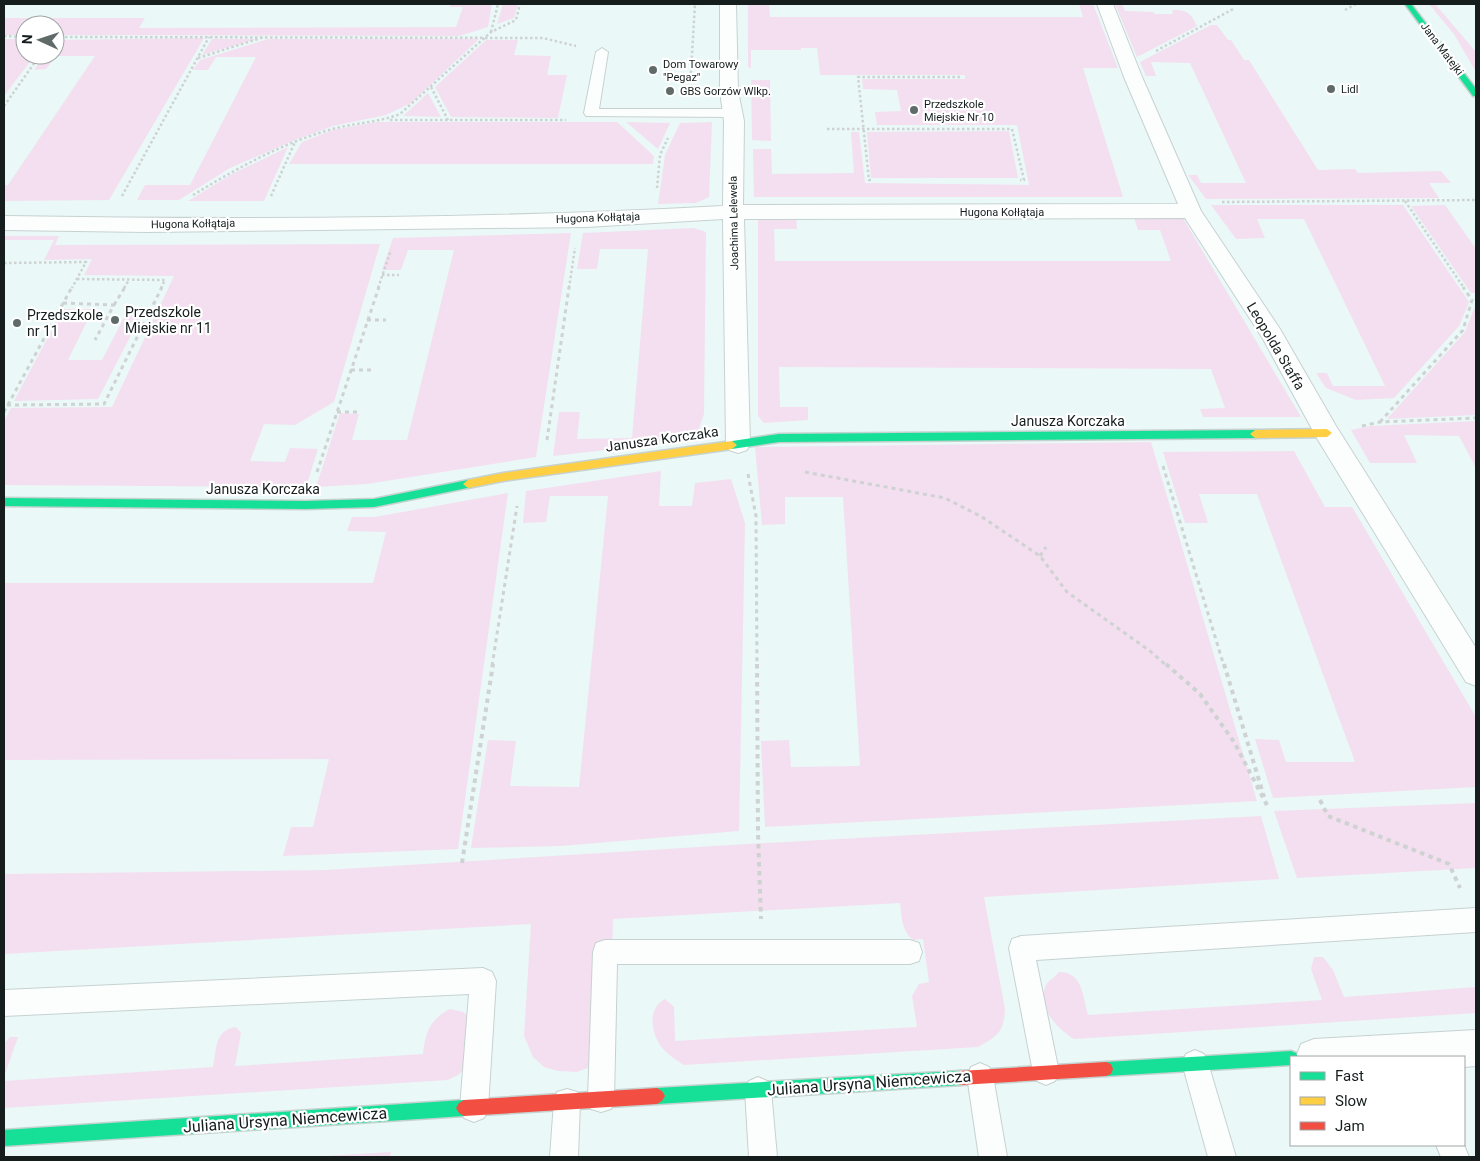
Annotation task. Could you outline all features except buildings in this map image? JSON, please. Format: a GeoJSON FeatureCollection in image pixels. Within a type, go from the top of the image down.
{"type":"FeatureCollection","features":[{"type":"Feature","properties":{"kind":"street","name":"Joachima Lelewela"},"geometry":{"type":"LineString","coordinates":[[728,4],[729,91],[734,114],[733,212],[738,443]]}},
{"type":"Feature","properties":{"kind":"street","name":"Leopolda Staffa"},"geometry":{"type":"LineString","coordinates":[[1105,4],[1128,65],[1189,207],[1272,335],[1327,433],[1476,673]]}},
{"type":"Feature","properties":{"kind":"street","name":"Jana Matejki"},"geometry":{"type":"LineString","coordinates":[[1408,4],[1476,94]]}},
{"type":"Feature","properties":{"kind":"street","name":"Hugona Kołłątaja"},"geometry":{"type":"LineString","coordinates":[[4,223],[106,224],[586,220],[733,212],[1189,207]]}},
{"type":"Feature","properties":{"kind":"street","name":"Janusza Korczaka"},"geometry":{"type":"LineString","coordinates":[[4,502],[306,505],[374,502],[535,472],[738,443],[805,436],[1154,436],[1327,433]]}},
{"type":"Feature","properties":{"kind":"street"},"geometry":{"type":"LineString","coordinates":[[1364,1056],[1415,1055],[1476,1048]]}},
{"type":"Feature","properties":{"kind":"street","name":"Juliana Ursyna Niemcewicza"},"geometry":{"type":"LineString","coordinates":[[4,1138],[601,1099],[1290,1058]]}},
{"type":"Feature","properties":{"kind":"lane"},"geometry":{"type":"LineString","coordinates":[[602,52],[591,113],[734,114]]}},
{"type":"Feature","properties":{"kind":"lane"},"geometry":{"type":"LineString","coordinates":[[1046,1072],[1021,948],[1476,920]]}},
{"type":"Feature","properties":{"kind":"lane"},"geometry":{"type":"LineString","coordinates":[[601,1099],[605,952],[910,952]]}},
{"type":"Feature","properties":{"kind":"lane"},"geometry":{"type":"LineString","coordinates":[[4,1003],[483,981],[474,1108]]}},
{"type":"Feature","properties":{"kind":"lane"},"geometry":{"type":"LineString","coordinates":[[1195,1063],[1222,1157]]}},
{"type":"Feature","properties":{"kind":"lane","name":"Juliana Ursyna Niemcewicza"},"geometry":{"type":"LineString","coordinates":[[980,1076],[994,1157]]}},
{"type":"Feature","properties":{"kind":"lane","name":"Juliana Ursyna Niemcewicza"},"geometry":{"type":"LineString","coordinates":[[758,1090],[762,1157]]}},
{"type":"Feature","properties":{"kind":"lane"},"geometry":{"type":"LineString","coordinates":[[564,1157],[567,1102]]}},
{"type":"Feature","properties":{"kind":"path"},"geometry":{"type":"LineString","coordinates":[[491,32],[498,4]]}},
{"type":"Feature","properties":{"kind":"path"},"geometry":{"type":"LineString","coordinates":[[388,120],[400,114],[432,87],[491,32],[516,20],[520,4]]}},
{"type":"Feature","properties":{"kind":"path"},"geometry":{"type":"LineString","coordinates":[[1345,10],[1356,4]]}},
{"type":"Feature","properties":{"kind":"path"},"geometry":{"type":"LineString","coordinates":[[1128,65],[1235,8]]}},
{"type":"Feature","properties":{"kind":"path"},"geometry":{"type":"LineString","coordinates":[[198,58],[268,36]]}},
{"type":"Feature","properties":{"kind":"path"},"geometry":{"type":"LineString","coordinates":[[65,37],[543,38],[602,52]]}},
{"type":"Feature","properties":{"kind":"path"},"geometry":{"type":"LineString","coordinates":[[106,224],[209,37]]}},
{"type":"Feature","properties":{"kind":"path"},"geometry":{"type":"LineString","coordinates":[[4,106],[33,65]]}},
{"type":"Feature","properties":{"kind":"path"},"geometry":{"type":"LineString","coordinates":[[878,180],[869,180],[858,77],[962,76]]}},
{"type":"Feature","properties":{"kind":"path"},"geometry":{"type":"LineString","coordinates":[[432,87],[448,120]]}},
{"type":"Feature","properties":{"kind":"path"},"geometry":{"type":"LineString","coordinates":[[192,196],[231,171],[295,142],[330,130],[372,120],[571,120]]}},
{"type":"Feature","properties":{"kind":"path"},"geometry":{"type":"LineString","coordinates":[[826,129],[1012,129],[1024,180],[1014,180]]}},
{"type":"Feature","properties":{"kind":"path"},"geometry":{"type":"LineString","coordinates":[[271,198],[295,142]]}},
{"type":"Feature","properties":{"kind":"path"},"geometry":{"type":"LineString","coordinates":[[1189,207],[1476,200]]}},
{"type":"Feature","properties":{"kind":"path"},"geometry":{"type":"LineString","coordinates":[[1380,422],[1463,330],[1474,300],[1404,201]]}},
{"type":"Feature","properties":{"kind":"path"},"geometry":{"type":"LineString","coordinates":[[462,863],[520,487],[535,472],[545,452],[576,241],[586,220]]}},
{"type":"Feature","properties":{"kind":"path"},"geometry":{"type":"LineString","coordinates":[[306,505],[400,221]]}},
{"type":"Feature","properties":{"kind":"path"},"geometry":{"type":"LineString","coordinates":[[4,262],[86,262],[4,412]]}},
{"type":"Feature","properties":{"kind":"path"},"geometry":{"type":"LineString","coordinates":[[382,274],[399,275]]}},
{"type":"Feature","properties":{"kind":"path"},"geometry":{"type":"LineString","coordinates":[[8,405],[104,404],[165,280],[77,279]]}},
{"type":"Feature","properties":{"kind":"path"},"geometry":{"type":"LineString","coordinates":[[95,340],[129,280]]}},
{"type":"Feature","properties":{"kind":"path"},"geometry":{"type":"LineString","coordinates":[[63,303],[114,305]]}},
{"type":"Feature","properties":{"kind":"path"},"geometry":{"type":"LineString","coordinates":[[367,320],[386,320]]}},
{"type":"Feature","properties":{"kind":"path"},"geometry":{"type":"LineString","coordinates":[[351,370],[372,370]]}},
{"type":"Feature","properties":{"kind":"path"},"geometry":{"type":"LineString","coordinates":[[337,412],[360,412]]}},
{"type":"Feature","properties":{"kind":"path"},"geometry":{"type":"LineString","coordinates":[[1327,433],[1380,422],[1476,418]]}},
{"type":"Feature","properties":{"kind":"path"},"geometry":{"type":"LineString","coordinates":[[800,471],[945,498],[982,517],[1040,556],[1067,592],[1150,651],[1200,694],[1234,742],[1266,805],[1154,436]]}},
{"type":"Feature","properties":{"kind":"path"},"geometry":{"type":"LineString","coordinates":[[738,443],[746,462],[756,516],[760,884]]}},
{"type":"Feature","properties":{"kind":"path"},"geometry":{"type":"LineString","coordinates":[[1040,556],[1046,548]]}},
{"type":"Feature","properties":{"kind":"path"},"geometry":{"type":"LineString","coordinates":[[1320,800],[1328,816],[1449,864],[1476,920]]}},
{"type":"Feature","properties":{"kind":"shaded area"},"geometry":{"type":"Polygon","coordinates":[[[451,4],[492,4],[488,27],[459,36],[65,35],[65,18],[145,18],[139,28],[456,27],[463,7],[450,7],[451,4]]]}},
{"type":"Feature","properties":{"kind":"shaded area"},"geometry":{"type":"Polygon","coordinates":[[[503,4],[518,4],[514,18],[497,24],[503,4]]]}},
{"type":"Feature","properties":{"kind":"shaded area"},"geometry":{"type":"Polygon","coordinates":[[[748,4],[769,4],[770,17],[1083,17],[1079,4],[1093,4],[1118,68],[1083,68],[1123,197],[754,197],[753,149],[771,149],[772,174],[854,173],[851,132],[859,132],[865,183],[1029,185],[1017,125],[877,125],[875,112],[901,111],[897,90],[863,89],[862,79],[965,79],[965,75],[820,75],[817,48],[801,48],[801,50],[751,50],[751,68],[748,67],[748,4]]]}},
{"type":"Feature","properties":{"kind":"shaded area"},"geometry":{"type":"Polygon","coordinates":[[[1115,4],[1122,4],[1125,11],[1153,12],[1155,14],[1173,14],[1172,10],[1185,11],[1197,26],[1137,57],[1115,4]]]}},
{"type":"Feature","properties":{"kind":"shaded area"},"geometry":{"type":"Polygon","coordinates":[[[1429,4],[1435,4],[1476,52],[1476,72],[1454,34],[1429,4]]]}},
{"type":"Feature","properties":{"kind":"shaded area"},"geometry":{"type":"Polygon","coordinates":[[[4,18],[15,18],[15,35],[4,35],[4,18]]]}},
{"type":"Feature","properties":{"kind":"shaded area"},"geometry":{"type":"Polygon","coordinates":[[[1211,25],[1217,25],[1228,40],[1231,40],[1244,60],[1249,60],[1318,170],[1355,169],[1358,173],[1441,171],[1451,183],[1429,183],[1439,198],[1206,199],[1188,175],[1197,175],[1201,183],[1246,183],[1190,63],[1151,62],[1156,76],[1146,76],[1140,62],[1211,25]]]}},
{"type":"Feature","properties":{"kind":"shaded area"},"geometry":{"type":"Polygon","coordinates":[[[204,38],[109,200],[4,201],[4,185],[8,185],[95,56],[65,56],[65,40],[204,38]]]}},
{"type":"Feature","properties":{"kind":"shaded area"},"geometry":{"type":"Polygon","coordinates":[[[4,39],[15,39],[15,65],[27,65],[4,96],[4,39]]]}},
{"type":"Feature","properties":{"kind":"shaded area"},"geometry":{"type":"Polygon","coordinates":[[[212,39],[256,39],[202,55],[212,39]]]}},
{"type":"Feature","properties":{"kind":"shaded area"},"geometry":{"type":"Polygon","coordinates":[[[268,39],[479,39],[411,103],[386,115],[333,126],[295,140],[230,168],[179,200],[137,200],[145,185],[190,185],[256,57],[216,57],[208,70],[193,70],[200,60],[268,39]]]}},
{"type":"Feature","properties":{"kind":"shaded area"},"geometry":{"type":"Polygon","coordinates":[[[486,40],[518,40],[514,55],[551,56],[547,75],[567,75],[558,118],[451,117],[435,87],[486,40]]]}},
{"type":"Feature","properties":{"kind":"shaded area"},"geometry":{"type":"Polygon","coordinates":[[[37,65],[49,65],[46,69],[34,70],[37,65]]]}},
{"type":"Feature","properties":{"kind":"shaded area"},"geometry":{"type":"Polygon","coordinates":[[[751,80],[770,80],[771,141],[752,140],[751,80]]]}},
{"type":"Feature","properties":{"kind":"shaded area"},"geometry":{"type":"Polygon","coordinates":[[[428,93],[441,117],[403,116],[428,93]]]}},
{"type":"Feature","properties":{"kind":"shaded area"},"geometry":{"type":"Polygon","coordinates":[[[377,122],[617,122],[654,156],[653,164],[289,164],[302,142],[333,130],[377,122]]]}},
{"type":"Feature","properties":{"kind":"shaded area"},"geometry":{"type":"Polygon","coordinates":[[[626,122],[670,123],[658,149],[626,122]]]}},
{"type":"Feature","properties":{"kind":"shaded area"},"geometry":{"type":"Polygon","coordinates":[[[712,122],[709,197],[696,203],[658,204],[665,155],[680,123],[712,122]]]}},
{"type":"Feature","properties":{"kind":"shaded area"},"geometry":{"type":"Polygon","coordinates":[[[1009,131],[1018,178],[871,178],[867,132],[1009,131]]]}},
{"type":"Feature","properties":{"kind":"shaded area"},"geometry":{"type":"Polygon","coordinates":[[[288,147],[264,201],[188,201],[232,174],[288,147]]]}},
{"type":"Feature","properties":{"kind":"shaded area"},"geometry":{"type":"Polygon","coordinates":[[[1211,205],[1403,205],[1469,302],[1459,326],[1394,398],[1356,400],[1326,388],[1316,373],[1327,373],[1333,386],[1385,386],[1304,219],[1257,219],[1265,238],[1236,239],[1211,205]]]}},
{"type":"Feature","properties":{"kind":"shaded area"},"geometry":{"type":"Polygon","coordinates":[[[1445,205],[1476,249],[1476,293],[1471,293],[1411,206],[1445,205]]]}},
{"type":"Feature","properties":{"kind":"shaded area"},"geometry":{"type":"Polygon","coordinates":[[[796,214],[797,229],[774,229],[775,261],[1171,261],[1160,230],[1138,230],[1133,215],[1183,218],[1301,417],[1203,417],[1200,409],[1225,408],[1211,369],[779,367],[780,407],[808,407],[808,420],[764,423],[758,416],[758,216],[796,214]]]}},
{"type":"Feature","properties":{"kind":"shaded area"},"geometry":{"type":"Polygon","coordinates":[[[694,228],[706,232],[704,414],[695,440],[553,456],[559,412],[580,412],[577,439],[632,438],[648,249],[600,249],[597,269],[577,269],[583,233],[694,228]]]}},
{"type":"Feature","properties":{"kind":"shaded area"},"geometry":{"type":"Polygon","coordinates":[[[571,233],[536,457],[367,484],[316,487],[340,413],[359,414],[352,440],[407,440],[454,250],[408,250],[401,270],[382,270],[393,238],[571,233]]]}},
{"type":"Feature","properties":{"kind":"shaded area"},"geometry":{"type":"Polygon","coordinates":[[[4,236],[59,236],[55,245],[380,244],[334,402],[295,425],[264,424],[250,461],[285,462],[290,448],[318,449],[306,487],[4,485],[4,421],[11,408],[112,407],[174,276],[84,275],[92,259],[44,260],[54,240],[4,240],[4,236]]]}},
{"type":"Feature","properties":{"kind":"shaded area"},"geometry":{"type":"Polygon","coordinates":[[[1476,304],[1476,415],[1387,419],[1465,332],[1476,304]]]}},
{"type":"Feature","properties":{"kind":"shaded area"},"geometry":{"type":"Polygon","coordinates":[[[129,308],[145,308],[98,399],[14,401],[63,309],[93,309],[68,360],[102,360],[129,308]]]}},
{"type":"Feature","properties":{"kind":"shaded area"},"geometry":{"type":"Polygon","coordinates":[[[1476,421],[1476,468],[1459,436],[1404,435],[1417,463],[1370,463],[1351,430],[1370,426],[1476,421]]]}},
{"type":"Feature","properties":{"kind":"shaded area"},"geometry":{"type":"Polygon","coordinates":[[[1151,442],[1257,801],[765,827],[761,741],[789,740],[791,767],[860,766],[843,497],[785,497],[785,524],[762,525],[755,447],[1151,442]]]}},
{"type":"Feature","properties":{"kind":"shaded area"},"geometry":{"type":"Polygon","coordinates":[[[1294,451],[1325,507],[1352,507],[1476,717],[1476,787],[1273,798],[1255,739],[1279,740],[1286,762],[1355,762],[1257,494],[1199,494],[1208,523],[1185,523],[1163,452],[1294,451]]]}},
{"type":"Feature","properties":{"kind":"shaded area"},"geometry":{"type":"Polygon","coordinates":[[[661,471],[659,506],[692,506],[695,483],[731,479],[745,523],[739,831],[561,846],[471,848],[488,740],[516,741],[510,786],[579,787],[608,496],[550,496],[546,522],[523,523],[526,491],[661,471]]]}},
{"type":"Feature","properties":{"kind":"shaded area"},"geometry":{"type":"Polygon","coordinates":[[[508,493],[458,849],[283,856],[291,827],[313,827],[329,759],[4,760],[4,583],[373,583],[386,532],[347,531],[352,517],[375,517],[508,493]]]}},
{"type":"Feature","properties":{"kind":"shaded area"},"geometry":{"type":"Polygon","coordinates":[[[1476,803],[1476,868],[1297,878],[1274,811],[1476,803]]]}},
{"type":"Feature","properties":{"kind":"shaded area"},"geometry":{"type":"Polygon","coordinates":[[[1261,816],[1279,879],[984,897],[1005,1009],[1001,1029],[990,1040],[978,1047],[684,1065],[665,1051],[656,1038],[653,1016],[655,1009],[665,999],[674,1007],[675,1041],[917,1027],[912,996],[919,984],[929,982],[923,939],[913,940],[906,932],[900,903],[613,919],[611,1036],[590,1067],[577,1072],[558,1071],[544,1067],[533,1057],[524,1036],[531,924],[4,954],[4,874],[326,870],[747,844],[1261,816]]]}},
{"type":"Feature","properties":{"kind":"shaded area"},"geometry":{"type":"Polygon","coordinates":[[[1314,957],[1323,957],[1333,970],[1344,997],[1476,987],[1476,1013],[1074,1039],[1055,1023],[1046,1008],[1044,1000],[1047,983],[1059,972],[1073,976],[1077,981],[1083,993],[1088,1015],[1322,1000],[1311,969],[1314,957]]]}},
{"type":"Feature","properties":{"kind":"shaded area"},"geometry":{"type":"Polygon","coordinates":[[[450,1009],[463,1012],[473,1019],[473,1062],[458,1075],[448,1080],[4,1108],[4,1081],[213,1067],[220,1036],[229,1029],[236,1027],[241,1033],[235,1066],[423,1054],[427,1033],[433,1022],[450,1009]]]}},
{"type":"Feature","properties":{"kind":"shaded area"},"geometry":{"type":"Polygon","coordinates":[[[10,1037],[18,1037],[4,1077],[4,1043],[10,1037]]]}},
{"type":"Feature","properties":{"kind":"shaded area"},"geometry":{"type":"Polygon","coordinates":[[[391,1152],[390,1157],[310,1157],[391,1152]]]}},
{"type":"Feature","properties":{"kind":"traffic: fast"},"geometry":{"type":"LineString","coordinates":[[1408,4],[1476,94]]}},
{"type":"Feature","properties":{"kind":"traffic: fast"},"geometry":{"type":"LineString","coordinates":[[732,445],[779,438],[1255,434]]}},
{"type":"Feature","properties":{"kind":"traffic: fast"},"geometry":{"type":"LineString","coordinates":[[4,502],[306,505],[374,503],[468,484]]}},
{"type":"Feature","properties":{"kind":"traffic: fast"},"geometry":{"type":"LineString","coordinates":[[1106,1069],[1290,1058]]}},
{"type":"Feature","properties":{"kind":"traffic: fast"},"geometry":{"type":"LineString","coordinates":[[657,1096],[960,1078]]}},
{"type":"Feature","properties":{"kind":"traffic: fast"},"geometry":{"type":"LineString","coordinates":[[4,1138],[464,1108]]}},
{"type":"Feature","properties":{"kind":"traffic: slow"},"geometry":{"type":"LineString","coordinates":[[1255,434],[1327,433]]}},
{"type":"Feature","properties":{"kind":"traffic: slow"},"geometry":{"type":"LineString","coordinates":[[468,484],[503,477],[732,445]]}},
{"type":"Feature","properties":{"kind":"traffic: jam"},"geometry":{"type":"LineString","coordinates":[[960,1078],[1106,1069]]}},
{"type":"Feature","properties":{"kind":"traffic: jam"},"geometry":{"type":"LineString","coordinates":[[464,1108],[657,1096]]}},
{"type":"Feature","properties":{"kind":"place","name":"Dom Towarowy \"Pegaz\""},"geometry":{"type":"Point","coordinates":[653,70]}},
{"type":"Feature","properties":{"kind":"place","name":"Lidl"},"geometry":{"type":"Point","coordinates":[1331,89]}},
{"type":"Feature","properties":{"kind":"place","name":"GBS Gorzów Wlkp."},"geometry":{"type":"Point","coordinates":[670,91]}},
{"type":"Feature","properties":{"kind":"place","name":"Przedszkole Miejskie Nr 10"},"geometry":{"type":"Point","coordinates":[914,110]}},
{"type":"Feature","properties":{"kind":"place","name":"Przedszkole Miejskie nr 11"},"geometry":{"type":"Point","coordinates":[115,320]}},
{"type":"Feature","properties":{"kind":"place","name":"Przedszkole nr 11"},"geometry":{"type":"Point","coordinates":[17,323]}}]}
